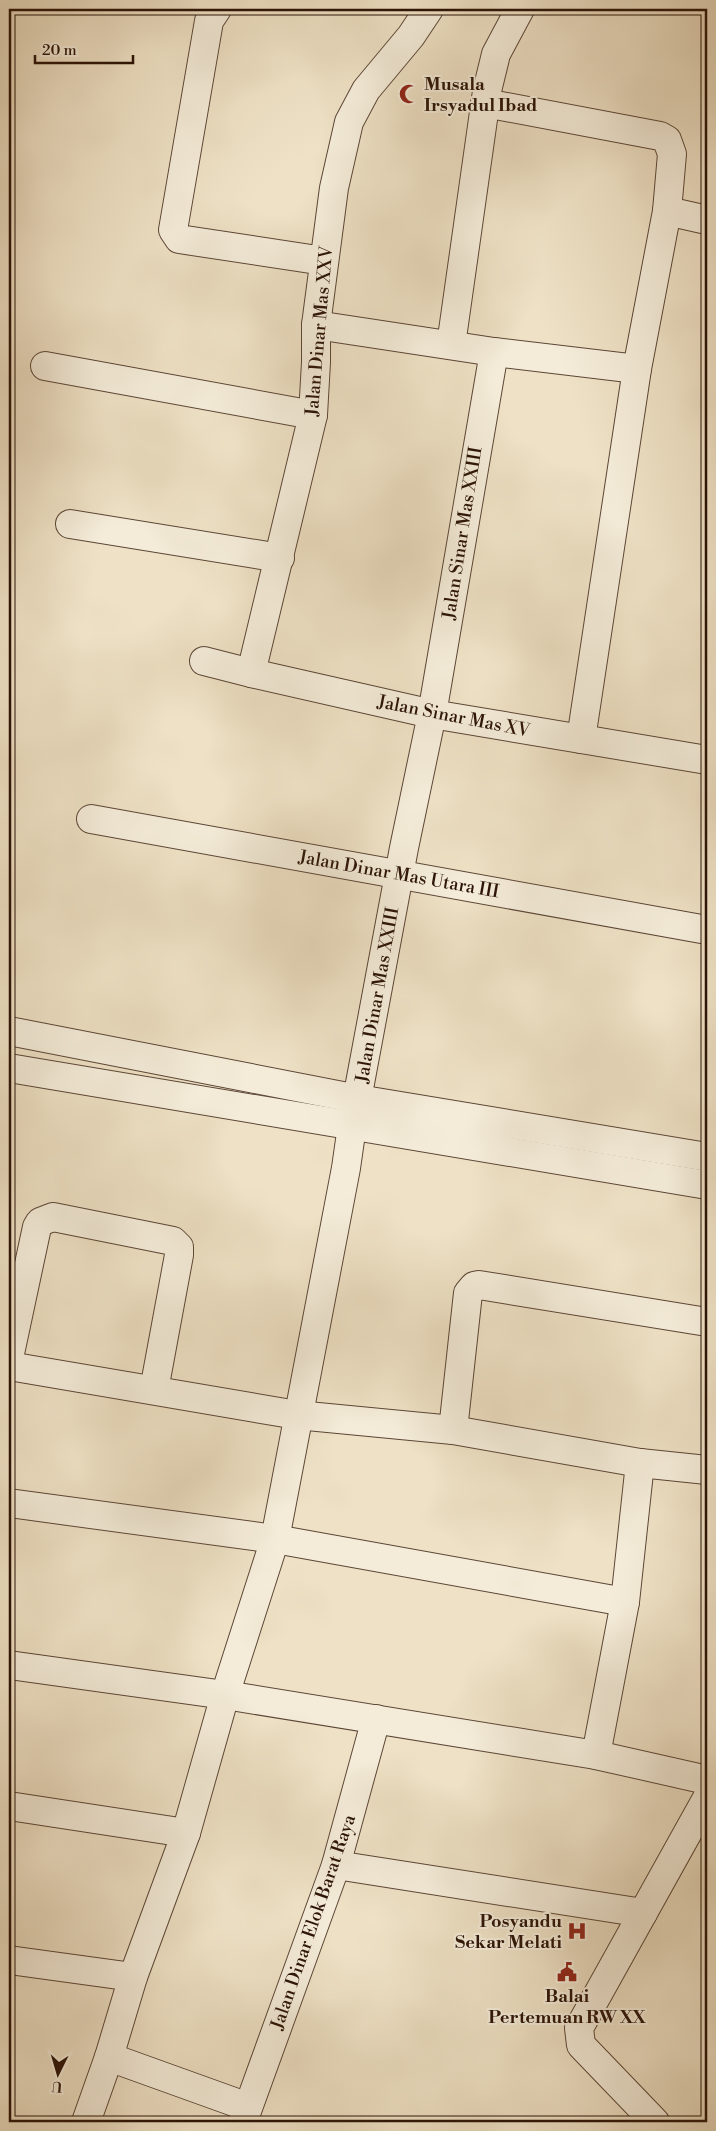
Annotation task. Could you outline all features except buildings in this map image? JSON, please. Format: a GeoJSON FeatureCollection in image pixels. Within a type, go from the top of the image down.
{"type":"FeatureCollection","features":[{"type":"Feature","properties":{"kind":"street"},"geometry":{"type":"LineString","coordinates":[[217,9],[209,21],[173,230],[179,239],[324,261]]}},
{"type":"Feature","properties":{"kind":"street"},"geometry":{"type":"LineString","coordinates":[[451,345],[485,103],[496,54],[520,9]]}},
{"type":"Feature","properties":{"kind":"street","name":"Jalan Dinar Mas XXV"},"geometry":{"type":"LineString","coordinates":[[251,673],[313,415],[316,325],[334,188],[349,122],[366,90],[410,36],[423,10]]}},
{"type":"Feature","properties":{"kind":"street"},"geometry":{"type":"LineString","coordinates":[[485,103],[660,136],[667,140],[672,154],[667,211],[637,369],[581,739]]}},
{"type":"Feature","properties":{"kind":"street"},"geometry":{"type":"LineString","coordinates":[[667,211],[707,220]]}},
{"type":"Feature","properties":{"kind":"street"},"geometry":{"type":"LineString","coordinates":[[316,325],[494,352],[637,369]]}},
{"type":"Feature","properties":{"kind":"street","name":"Jalan Sinar Mas XXIII"},"geometry":{"type":"LineString","coordinates":[[432,714],[494,352]]}},
{"type":"Feature","properties":{"kind":"street"},"geometry":{"type":"LineString","coordinates":[[45,366],[313,415]]}},
{"type":"Feature","properties":{"kind":"street"},"geometry":{"type":"LineString","coordinates":[[70,524],[280,558]]}},
{"type":"Feature","properties":{"kind":"street","name":"Jalan Sinar Mas XV"},"geometry":{"type":"LineString","coordinates":[[204,660],[251,673],[432,714],[707,760]]}},
{"type":"Feature","properties":{"kind":"street","name":"Jalan Dinar Mas XXIII"},"geometry":{"type":"LineString","coordinates":[[86,2122],[109,2057],[133,1978],[186,1834],[225,1695],[275,1539],[297,1415],[346,1168],[352,1126],[399,874],[432,714]]}},
{"type":"Feature","properties":{"kind":"street","name":"Jalan Dinar Mas Utara III"},"geometry":{"type":"LineString","coordinates":[[91,819],[707,930]]}},
{"type":"Feature","properties":{"kind":"street"},"geometry":{"type":"LineString","coordinates":[[9,1031],[358,1099],[707,1157]]}},
{"type":"Feature","properties":{"kind":"street"},"geometry":{"type":"LineString","coordinates":[[9,1068],[707,1185]]}},
{"type":"Feature","properties":{"kind":"street"},"geometry":{"type":"LineString","coordinates":[[9,1358],[36,1227],[40,1222],[52,1217],[173,1241],[179,1247],[179,1255],[154,1390]]}},
{"type":"Feature","properties":{"kind":"street"},"geometry":{"type":"LineString","coordinates":[[453,1430],[468,1293],[474,1286],[479,1285],[707,1322]]}},
{"type":"Feature","properties":{"kind":"street"},"geometry":{"type":"LineString","coordinates":[[9,1366],[297,1415],[453,1430],[640,1463],[707,1470]]}},
{"type":"Feature","properties":{"kind":"street"},"geometry":{"type":"LineString","coordinates":[[596,1755],[624,1602],[640,1463]]}},
{"type":"Feature","properties":{"kind":"street"},"geometry":{"type":"LineString","coordinates":[[9,1504],[275,1539],[624,1602]]}},
{"type":"Feature","properties":{"kind":"street"},"geometry":{"type":"LineString","coordinates":[[9,1664],[225,1695],[596,1755],[707,1780]]}},
{"type":"Feature","properties":{"kind":"street","name":"Jalan Dinar Elok Barat Raya"},"geometry":{"type":"LineString","coordinates":[[246,2115],[336,1865],[376,1720]]}},
{"type":"Feature","properties":{"kind":"street"},"geometry":{"type":"LineString","coordinates":[[655,2122],[581,2045],[579,2028],[707,1798]]}},
{"type":"Feature","properties":{"kind":"street"},"geometry":{"type":"LineString","coordinates":[[9,1806],[186,1834]]}},
{"type":"Feature","properties":{"kind":"street"},"geometry":{"type":"LineString","coordinates":[[336,1865],[643,1913]]}},
{"type":"Feature","properties":{"kind":"street"},"geometry":{"type":"LineString","coordinates":[[9,1960],[133,1978]]}},
{"type":"Feature","properties":{"kind":"street"},"geometry":{"type":"LineString","coordinates":[[109,2057],[246,2115]]}},
{"type":"Feature","properties":{"kind":"place","name":"Musala Irsyadul Ibad"},"geometry":{"type":"Point","coordinates":[409,94]}},
{"type":"Feature","properties":{"kind":"place","name":"Posyandu Sekar Melati"},"geometry":{"type":"Point","coordinates":[577,1931]}},
{"type":"Feature","properties":{"kind":"place","name":"Balai Pertemuan RW XX"},"geometry":{"type":"Point","coordinates":[567,1972]}}]}
